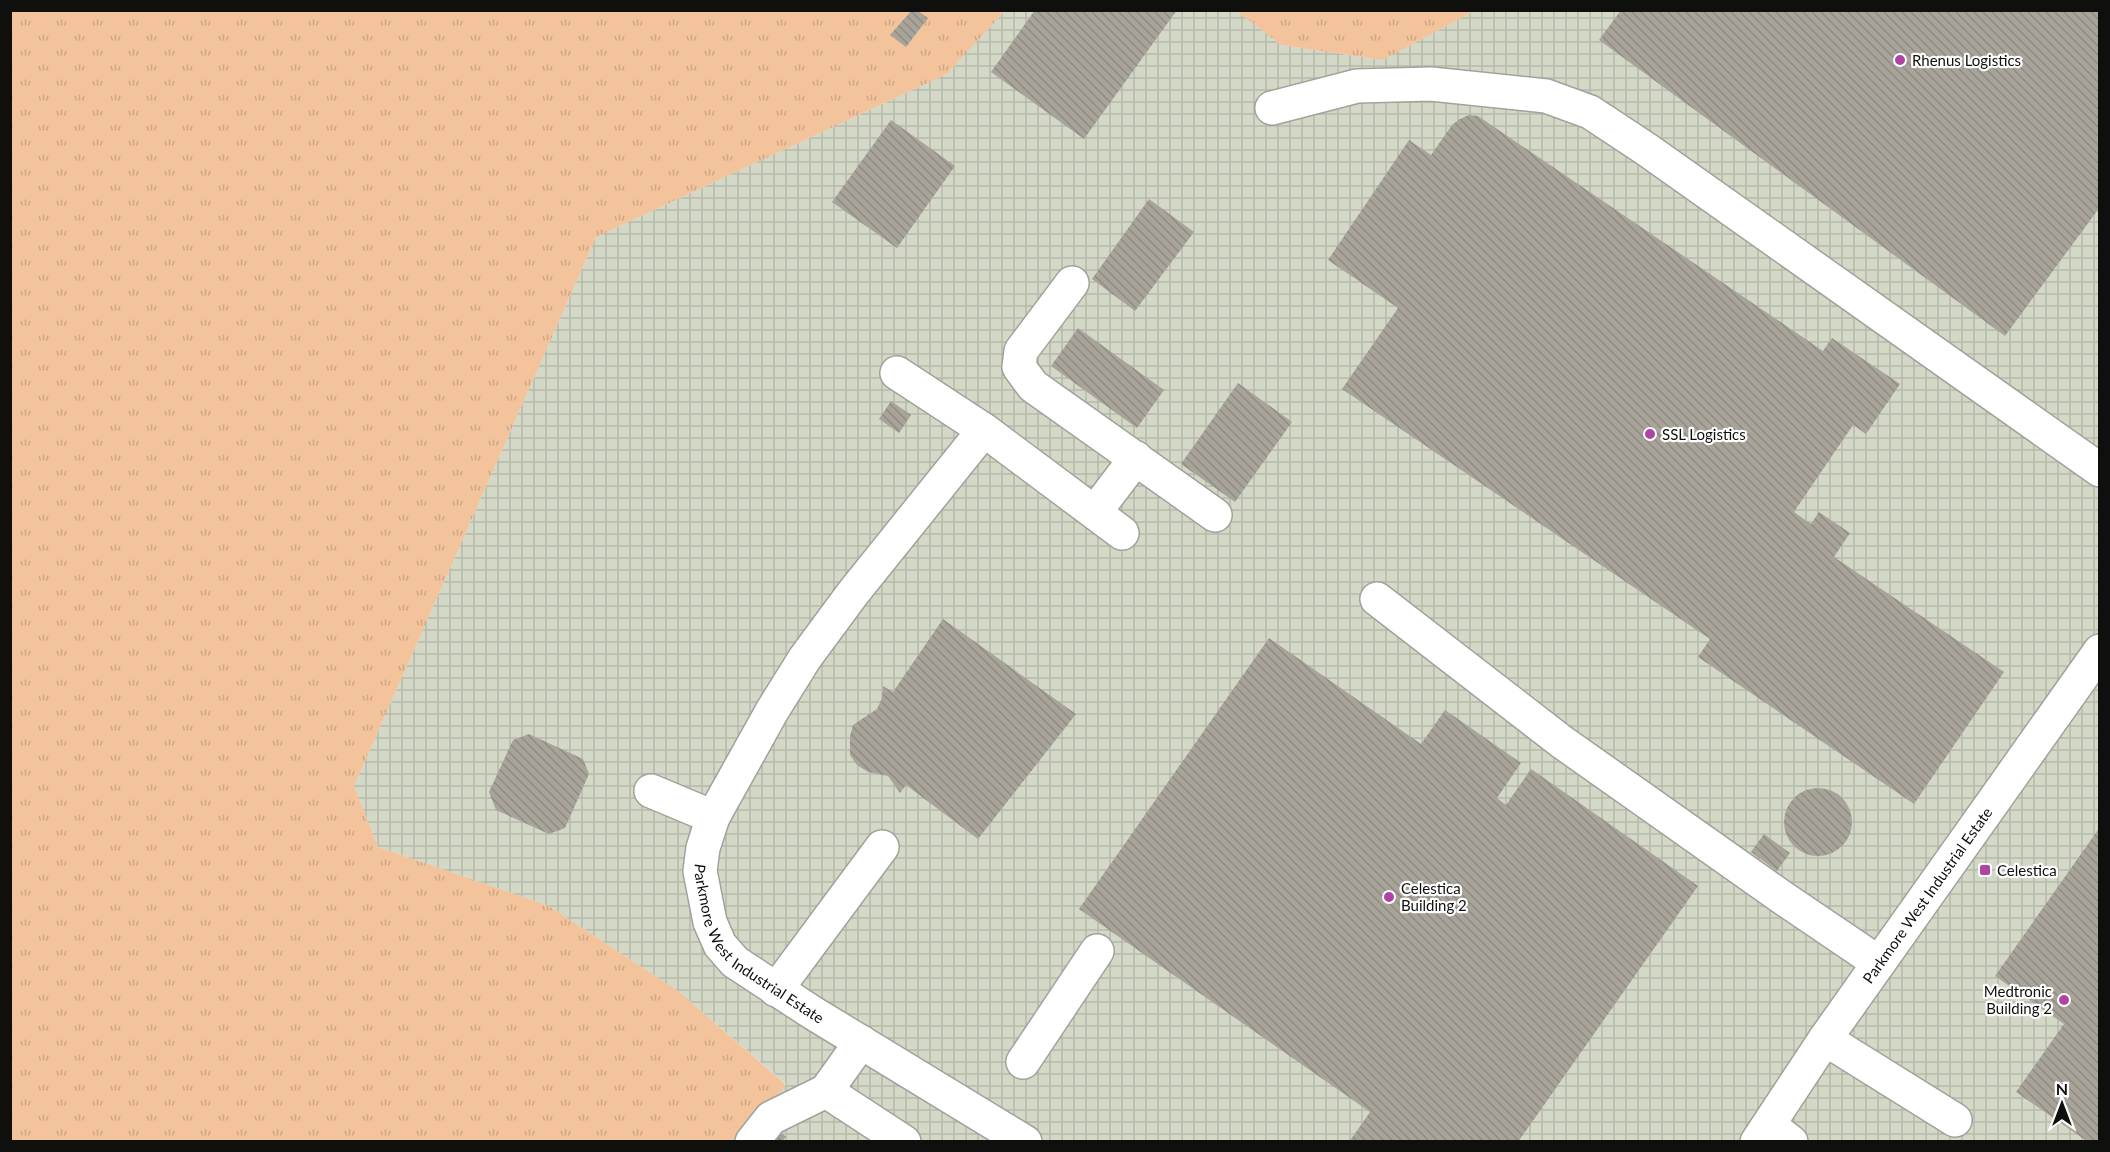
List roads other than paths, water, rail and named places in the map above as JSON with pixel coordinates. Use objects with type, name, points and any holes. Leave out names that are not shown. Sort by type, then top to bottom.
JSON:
[{"type":"street","points":[[1272,108],[1357,86],[1431,84],[1545,96],[1590,112],[1646,149],[2100,470]]},
{"type":"street","points":[[1072,283],[1021,351],[1019,366],[1033,386],[1215,515]]},
{"type":"street","points":[[897,373],[984,430],[1122,533]]},
{"type":"street","name":"Parkmore West Industrial Estate","points":[[984,430],[853,593],[805,658],[772,711],[713,817],[703,848],[700,871],[710,922],[720,945],[735,962],[776,990],[1024,1142]]},
{"type":"street","points":[[1095,512],[1136,458]]},
{"type":"street","points":[[1377,599],[1562,742],[1783,898],[1880,963]]},
{"type":"street","name":"Parkmore West Industrial Estate","points":[[1772,1136],[1826,1039],[2100,651]]},
{"type":"street","points":[[651,791],[713,817]]},
{"type":"street","points":[[776,990],[882,847]]},
{"type":"street","points":[[1023,1062],[1097,951]]},
{"type":"street","points":[[1826,1039],[1955,1120]]},
{"type":"street","points":[[752,1142],[771,1118],[826,1091],[861,1042]]},
{"type":"street","points":[[826,1091],[904,1142]]},
{"type":"place","name":"Rhenus Logistics","points":[[1900,60]]},
{"type":"place","name":"SSL Logistics","points":[[1650,434]]},
{"type":"place","name":"Celestica","points":[[1985,870]]},
{"type":"place","name":"Celestica Building 2","points":[[1389,897]]},
{"type":"place","name":"Medtronic Building 2","points":[[2064,1000]]}]
